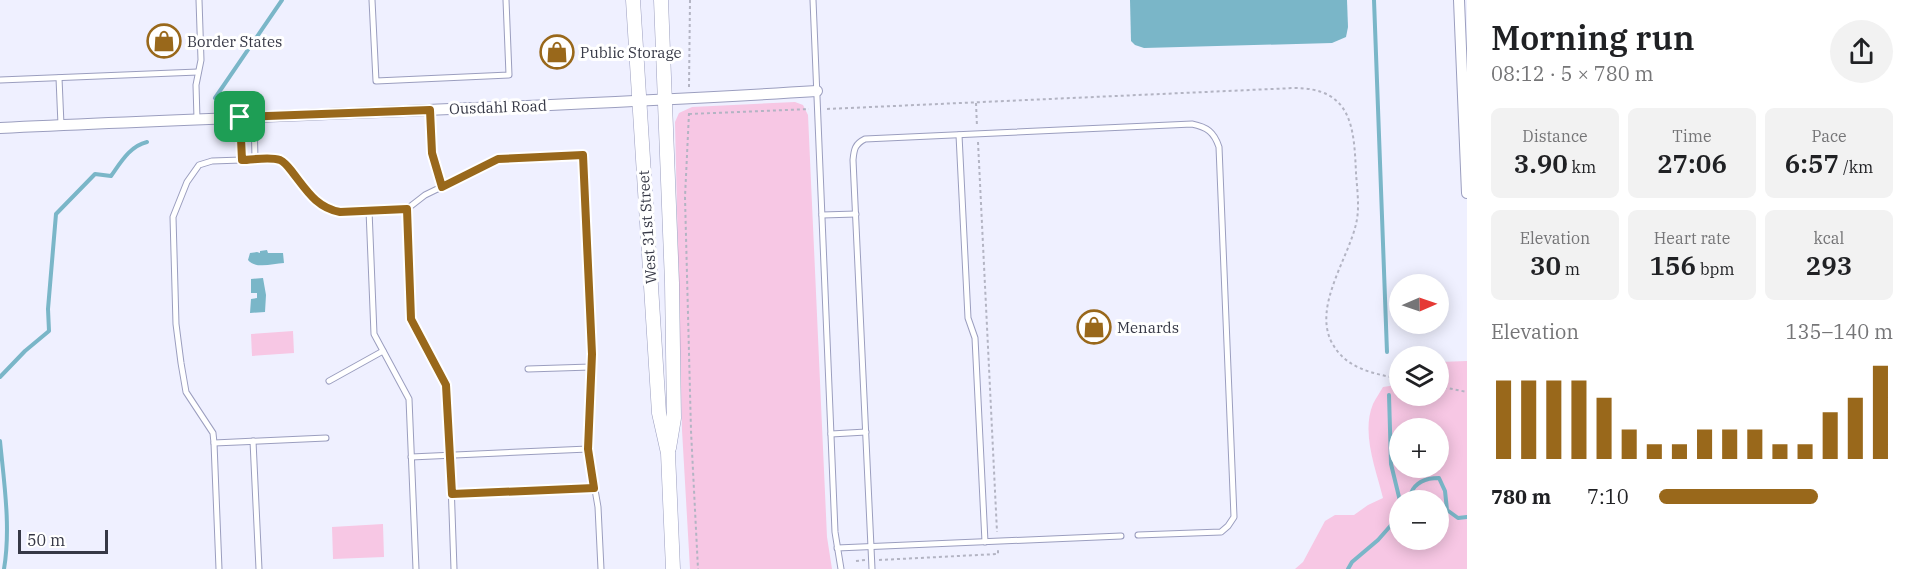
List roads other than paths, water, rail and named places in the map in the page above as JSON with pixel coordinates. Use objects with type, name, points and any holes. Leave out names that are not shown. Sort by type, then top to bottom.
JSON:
[{"type":"main road","name":"West 31st Street","points":[[633,0],[659,413],[668,453],[673,569]]},
{"type":"main road","name":"West 31st Street","points":[[661,0],[674,418],[668,453]]},
{"type":"street","points":[[1459,0],[1467,193]]},
{"type":"street","name":"Ousdahl Road","points":[[0,128],[639,101],[817,91]]},
{"type":"lane","points":[[197,119],[196,86],[201,60],[199,0]]},
{"type":"lane","points":[[372,0],[376,81],[509,75],[506,0]]},
{"type":"lane","points":[[813,0],[831,434],[837,548],[841,569]]},
{"type":"lane","points":[[0,80],[198,72]]},
{"type":"lane","points":[[59,78],[61,125]]},
{"type":"lane","points":[[430,110],[432,153],[442,187]]},
{"type":"lane","points":[[254,116],[255,159]]},
{"type":"lane","points":[[240,117],[242,160]]},
{"type":"lane","points":[[872,569],[853,160],[854,149],[858,142],[865,139],[1192,124],[1202,126],[1216,138],[1220,159],[1234,517],[1221,532],[1138,535]]},
{"type":"lane","points":[[959,135],[968,318],[975,338],[985,542]]},
{"type":"lane","points":[[219,569],[213,433],[190,400],[183,373],[176,324],[173,217],[187,182],[199,165],[212,161],[281,160],[321,206],[340,212],[407,209],[425,195],[498,159],[583,155],[591,367],[588,449],[598,507],[601,569]]},
{"type":"lane","points":[[407,209],[411,319],[446,385],[454,569]]},
{"type":"lane","points":[[369,210],[374,334],[409,399],[416,569]]},
{"type":"lane","points":[[822,215],[856,214]]},
{"type":"lane","points":[[329,381],[383,351]]},
{"type":"lane","points":[[528,369],[591,367]]},
{"type":"lane","points":[[831,434],[866,432]]},
{"type":"lane","points":[[214,443],[326,438]]},
{"type":"lane","points":[[253,441],[259,569]]},
{"type":"lane","points":[[411,457],[588,449]]},
{"type":"lane","points":[[452,494],[594,488]]},
{"type":"lane","points":[[837,548],[1120,536]]},
{"type":"water","points":[[1130,0],[1347,0],[1348,27],[1346,37],[1332,43],[1144,48],[1131,41]]},
{"type":"water","points":[[267,250],[268,253],[283,253],[284,263],[259,265],[248,260],[250,253]]},
{"type":"water","points":[[263,278],[266,295],[265,312],[250,313],[251,299],[257,298],[257,293],[251,293],[251,279]]},
{"type":"waterway","points":[[215,98],[282,0]]},
{"type":"waterway","points":[[1374,0],[1387,352]]},
{"type":"waterway","points":[[0,377],[25,351],[49,331],[48,309],[56,214],[95,174],[111,176],[131,151],[147,142]]},
{"type":"waterway","points":[[1389,406],[1391,464],[1397,490]]},
{"type":"waterway","points":[[0,441],[7,521],[4,569]]},
{"type":"waterway","points":[[1413,490],[1419,483],[1439,478],[1445,490]]},
{"type":"waterway","points":[[1449,511],[1458,518],[1467,517]]},
{"type":"waterway","points":[[1348,569],[1352,562],[1389,528]]},
{"type":"place","name":"Border States","points":[[164,41]]},
{"type":"place","name":"Public Storage","points":[[557,52]]},
{"type":"place","name":"Menards","points":[[1094,327]]}]
